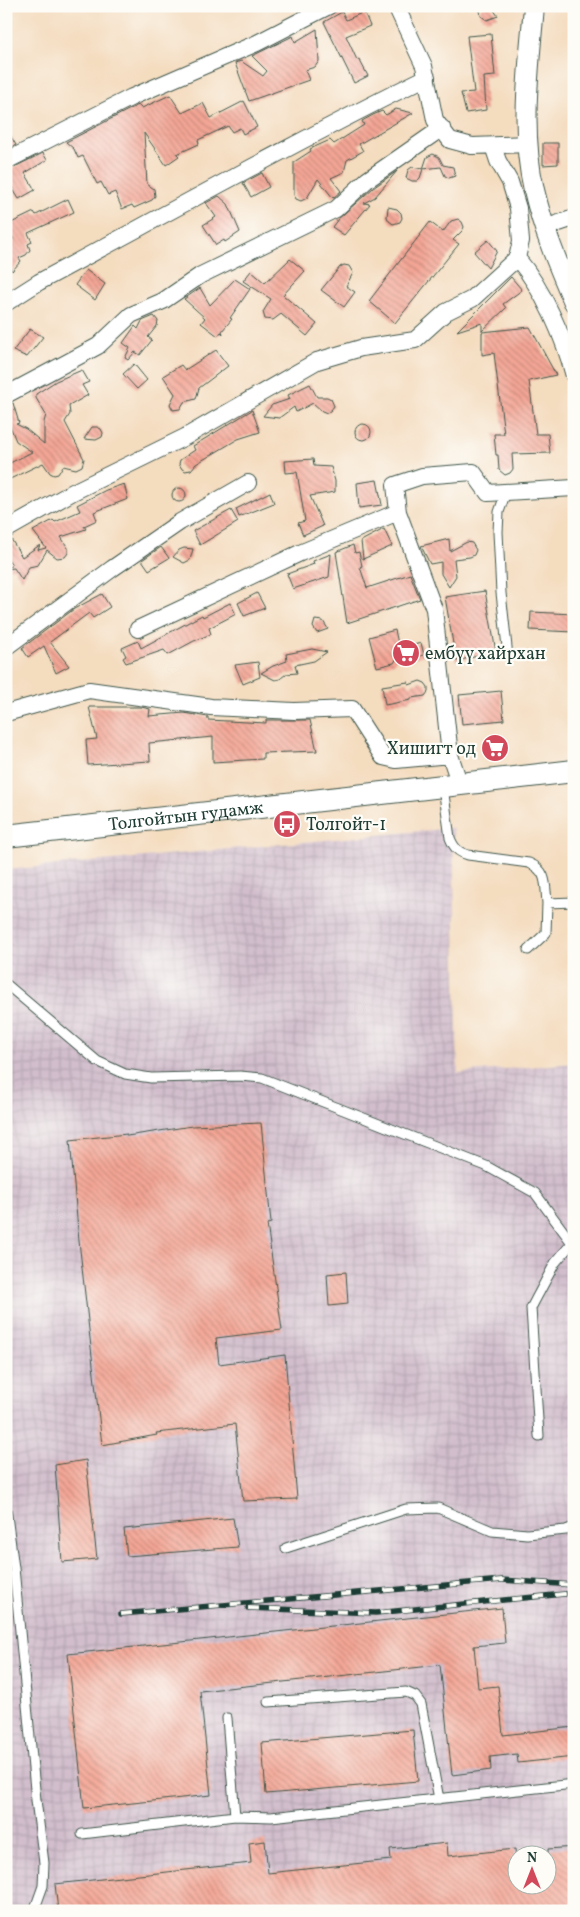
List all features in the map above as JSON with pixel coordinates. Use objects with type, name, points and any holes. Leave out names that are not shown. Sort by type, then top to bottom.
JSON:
[{"type":"main road","name":"Толгойтын гудамж","points":[[6,836],[574,771]]},
{"type":"street","points":[[6,161],[132,98],[257,43],[329,6]]},
{"type":"street","points":[[396,6],[424,66],[435,120],[450,140],[472,146],[528,144]]},
{"type":"street","points":[[534,6],[527,91],[528,144],[533,188],[544,228],[574,302]]},
{"type":"street","points":[[6,303],[39,282],[250,168],[426,77]]},
{"type":"street","points":[[6,395],[98,346],[131,316],[163,301],[201,275],[336,209],[367,180],[442,128]]},
{"type":"street","points":[[6,530],[73,492],[185,438],[317,361],[361,348],[414,340],[446,312],[472,299],[517,258],[521,241],[518,208],[510,182],[498,162],[493,146]]},
{"type":"street","points":[[544,228],[574,218]]},
{"type":"street","points":[[517,258],[528,272],[544,301],[568,356],[574,376]]},
{"type":"street","points":[[451,786],[450,755],[434,609],[398,512],[395,485],[422,476],[473,472],[488,493],[574,488]]},
{"type":"street","points":[[6,647],[113,568],[180,522],[248,483]]},
{"type":"street","points":[[138,629],[300,552],[398,512]]},
{"type":"street","points":[[6,713],[89,690],[211,706],[294,711],[352,708],[383,757],[396,760],[450,755]]},
{"type":"lane","points":[[506,492],[499,512],[498,532],[501,594],[508,656]]},
{"type":"lane","points":[[451,786],[450,838],[458,852],[529,863],[538,867],[544,874],[547,903],[546,933],[528,950]]},
{"type":"lane","points":[[547,903],[574,902]]},
{"type":"lane","points":[[6,984],[97,1061],[126,1074],[151,1078],[240,1076],[262,1078],[486,1166],[535,1193],[573,1245],[555,1263],[531,1308],[539,1436]]},
{"type":"lane","points":[[6,1508],[14,1568],[36,1800],[44,1863],[43,1886],[34,1911]]},
{"type":"lane","points":[[286,1548],[406,1510],[438,1508],[492,1531],[527,1534],[566,1530],[574,1527]]},
{"type":"lane","points":[[268,1702],[406,1692],[415,1696],[421,1704],[439,1799]]},
{"type":"lane","points":[[227,1718],[235,1816]]},
{"type":"lane","points":[[82,1834],[235,1816],[270,1817],[574,1784]]},
{"type":"shaded area","points":[[453,828],[458,1073],[574,1063],[574,1911],[6,1911],[6,870]]},
{"type":"building","points":[[482,6],[491,6],[498,16],[487,20],[481,16]]},
{"type":"building","points":[[342,12],[346,20],[364,12],[370,26],[346,36],[357,60],[359,59],[368,76],[354,83],[324,22]]},
{"type":"building","points":[[317,29],[319,61],[315,67],[305,70],[309,80],[249,101],[235,63],[241,61],[263,76],[267,71],[252,56],[293,36],[295,42]]},
{"type":"building","points":[[491,34],[495,76],[484,77],[486,110],[466,113],[461,93],[474,92],[467,36]]},
{"type":"building","points":[[170,95],[182,113],[203,103],[211,118],[244,101],[257,127],[243,134],[240,128],[232,132],[228,126],[198,140],[199,144],[177,154],[179,156],[166,165],[144,133],[147,184],[154,189],[155,196],[152,200],[134,208],[132,205],[122,209],[115,192],[108,195],[101,182],[97,184],[83,156],[78,158],[74,149],[66,142],[136,106],[139,105],[142,108]]},
{"type":"building","points":[[396,109],[413,113],[359,144],[363,151],[347,160],[344,172],[331,178],[341,191],[333,198],[318,179],[307,198],[301,201],[296,199],[294,195],[294,162],[311,151],[310,149],[330,140],[334,144],[364,125],[362,121],[373,115],[382,111],[386,115]]},
{"type":"building","points":[[6,129],[16,145],[6,150]]},
{"type":"building","points":[[543,143],[558,143],[558,164],[543,165]]},
{"type":"building","points":[[43,153],[47,160],[25,173],[35,190],[19,199],[6,178],[6,171]]},
{"type":"building","points":[[433,154],[439,157],[443,165],[453,167],[455,176],[449,178],[445,176],[441,167],[423,169],[427,157]]},
{"type":"building","points":[[412,167],[423,169],[417,181],[406,178],[408,170]]},
{"type":"building","points":[[397,171],[375,197],[364,203],[370,204],[344,235],[332,227],[338,219],[373,188]]},
{"type":"building","points":[[262,173],[269,187],[251,197],[243,183]]},
{"type":"building","points":[[219,196],[228,204],[240,232],[225,242],[224,240],[216,245],[203,225],[216,217],[206,203]]},
{"type":"building","points":[[68,199],[74,212],[28,233],[32,242],[28,244],[30,250],[26,255],[19,258],[21,261],[12,271],[8,264],[6,265],[6,234],[10,241],[13,239],[7,225],[34,212],[36,215]]},
{"type":"building","points":[[388,207],[397,209],[401,213],[402,218],[400,222],[393,224],[389,221],[387,217]]},
{"type":"building","points":[[458,219],[464,227],[453,240],[459,244],[395,323],[369,301],[430,222],[443,232],[451,221]]},
{"type":"building","points":[[488,240],[497,251],[488,268],[474,252]]},
{"type":"building","points":[[290,259],[305,271],[283,295],[317,324],[307,336],[281,314],[273,320],[265,319],[263,312],[271,299],[243,281],[251,271],[265,283]]},
{"type":"building","points":[[344,265],[349,266],[353,273],[346,286],[355,292],[344,307],[321,290],[340,267]]},
{"type":"building","points":[[86,270],[105,284],[95,300],[75,285]]},
{"type":"building","points":[[511,277],[522,290],[503,304],[506,308],[482,331],[482,323],[457,331]]},
{"type":"building","points":[[235,279],[250,289],[230,318],[232,319],[222,331],[223,334],[221,332],[218,336],[201,323],[205,318],[184,299],[200,288],[210,305]]},
{"type":"building","points":[[154,316],[158,321],[157,326],[148,337],[152,340],[140,355],[135,352],[128,360],[125,358],[130,348],[123,343],[135,326],[138,329],[142,321]]},
{"type":"building","points":[[530,327],[556,375],[529,381],[536,434],[548,434],[550,453],[512,454],[513,469],[505,475],[499,470],[494,434],[504,434],[494,353],[482,355],[482,332]]},
{"type":"building","points":[[30,329],[43,337],[27,357],[13,351]]},
{"type":"building","points":[[216,350],[228,366],[199,388],[196,399],[184,402],[180,409],[173,410],[170,404],[175,394],[163,376],[181,365],[185,370]]},
{"type":"building","points":[[134,364],[147,380],[137,389],[123,374]]},
{"type":"building","points":[[82,370],[89,382],[82,385],[88,395],[69,406],[70,414],[65,422],[84,459],[82,466],[76,469],[63,466],[58,474],[54,475],[50,473],[43,463],[6,481],[6,465],[32,452],[16,441],[10,426],[6,427],[6,405],[13,403],[19,423],[16,424],[26,429],[44,444],[44,422],[46,415],[36,398],[36,394],[56,381]]},
{"type":"building","points":[[310,384],[317,397],[331,399],[334,406],[327,413],[313,403],[296,412],[294,407],[279,418],[263,416],[272,405],[290,399],[288,395]]},
{"type":"building","points":[[252,410],[260,432],[238,439],[196,464],[191,470],[185,471],[182,469],[179,464],[180,460],[195,450],[193,446]]},
{"type":"building","points":[[363,424],[371,432],[363,440],[355,432]]},
{"type":"building","points":[[92,427],[101,429],[102,437],[96,440],[84,439]]},
{"type":"building","points":[[313,459],[314,466],[331,467],[335,481],[335,492],[310,496],[323,526],[303,535],[298,523],[305,521],[297,472],[286,473],[285,461]]},
{"type":"building","points":[[377,480],[382,505],[359,508],[357,483]]},
{"type":"building","points":[[124,484],[128,499],[94,512],[97,520],[84,526],[86,529],[61,537],[68,548],[68,553],[65,557],[57,558],[47,550],[38,565],[29,567],[22,580],[14,568],[6,569],[12,565],[6,556],[6,540],[11,539],[22,557],[40,545],[38,550],[46,548],[33,531],[53,520],[55,522],[80,511],[77,505],[106,490]]},
{"type":"building","points":[[179,488],[184,490],[186,495],[184,500],[179,502],[174,500],[172,495],[174,490]]},
{"type":"building","points":[[270,492],[274,503],[239,517],[236,509]]},
{"type":"building","points":[[231,510],[238,522],[200,545],[193,531]]},
{"type":"building","points":[[384,529],[392,546],[363,559],[361,541]]},
{"type":"building","points":[[449,539],[450,551],[467,542],[472,543],[476,550],[474,555],[470,557],[454,559],[456,576],[449,587],[441,574],[441,562],[430,564],[421,546]]},
{"type":"building","points":[[353,545],[355,553],[359,552],[362,566],[360,567],[367,588],[410,574],[420,599],[347,623],[336,552]]},
{"type":"building","points":[[161,547],[169,558],[149,570],[142,560]]},
{"type":"building","points":[[184,548],[193,549],[190,560],[184,563],[173,557],[179,550]]},
{"type":"building","points":[[331,554],[329,577],[293,589],[287,574],[314,564],[313,561]]},
{"type":"building","points":[[485,591],[496,652],[456,661],[445,597]]},
{"type":"building","points":[[257,593],[265,608],[244,616],[238,603]]},
{"type":"building","points":[[102,594],[110,607],[93,618],[89,613],[50,642],[69,666],[56,673],[44,646],[28,657],[22,648],[74,609]]},
{"type":"building","points":[[230,603],[236,614],[209,628],[211,634],[168,655],[164,650],[126,663],[123,658],[126,656],[122,648],[138,641],[141,648],[202,615],[203,617]]},
{"type":"building","points":[[531,612],[574,614],[574,632],[530,630]]},
{"type":"building","points":[[315,620],[323,621],[328,629],[317,633],[313,627]]},
{"type":"building","points":[[395,630],[400,653],[394,663],[377,667],[369,637]]},
{"type":"building","points":[[421,643],[424,655],[413,658],[410,646]]},
{"type":"building","points":[[312,649],[327,652],[314,661],[295,665],[297,673],[286,674],[280,679],[275,680],[261,673],[287,661],[286,654]]},
{"type":"building","points":[[258,662],[260,677],[243,684],[235,665]]},
{"type":"building","points":[[420,681],[428,687],[428,692],[425,696],[385,705],[382,686],[408,682],[409,685]]},
{"type":"building","points":[[501,691],[504,720],[462,724],[459,695]]},
{"type":"building","points":[[89,707],[141,707],[150,709],[149,716],[184,713],[208,717],[208,720],[266,723],[266,720],[310,720],[317,751],[263,753],[263,759],[213,762],[213,737],[149,743],[150,761],[88,765],[86,740],[97,739]]},
{"type":"building","points":[[261,1123],[271,1223],[267,1224],[282,1330],[216,1338],[219,1364],[285,1355],[297,1499],[243,1501],[235,1424],[156,1433],[157,1435],[102,1445],[79,1241],[70,1140],[127,1134],[127,1136],[192,1126]]},
{"type":"building","points":[[346,1272],[348,1304],[329,1306],[327,1274]]},
{"type":"building","points":[[86,1460],[97,1559],[62,1562],[55,1465]]},
{"type":"building","points":[[233,1518],[238,1547],[127,1556],[124,1529]]},
{"type":"building","points":[[502,1608],[505,1643],[474,1646],[478,1688],[498,1686],[503,1735],[574,1727],[574,1757],[518,1763],[517,1754],[490,1757],[491,1770],[452,1775],[440,1665],[200,1691],[211,1795],[84,1808],[68,1654]]},
{"type":"building","points":[[413,1730],[418,1781],[266,1794],[262,1743]]},
{"type":"building","points":[[265,1841],[268,1873],[391,1860],[390,1849],[447,1843],[448,1856],[508,1850],[508,1894],[558,1894],[558,1848],[574,1847],[574,1911],[58,1911],[55,1884],[251,1863],[249,1843]]},
{"type":"railway","points":[[121,1614],[502,1580],[574,1585]]},
{"type":"railway","points":[[248,1608],[376,1613],[574,1593]]},
{"type":"place","name":"ембүү хайрхан","points":[[406,653]]},
{"type":"place","name":"Хишигт од","points":[[495,748]]},
{"type":"place","name":"Толгойт-1","points":[[287,824]]}]
